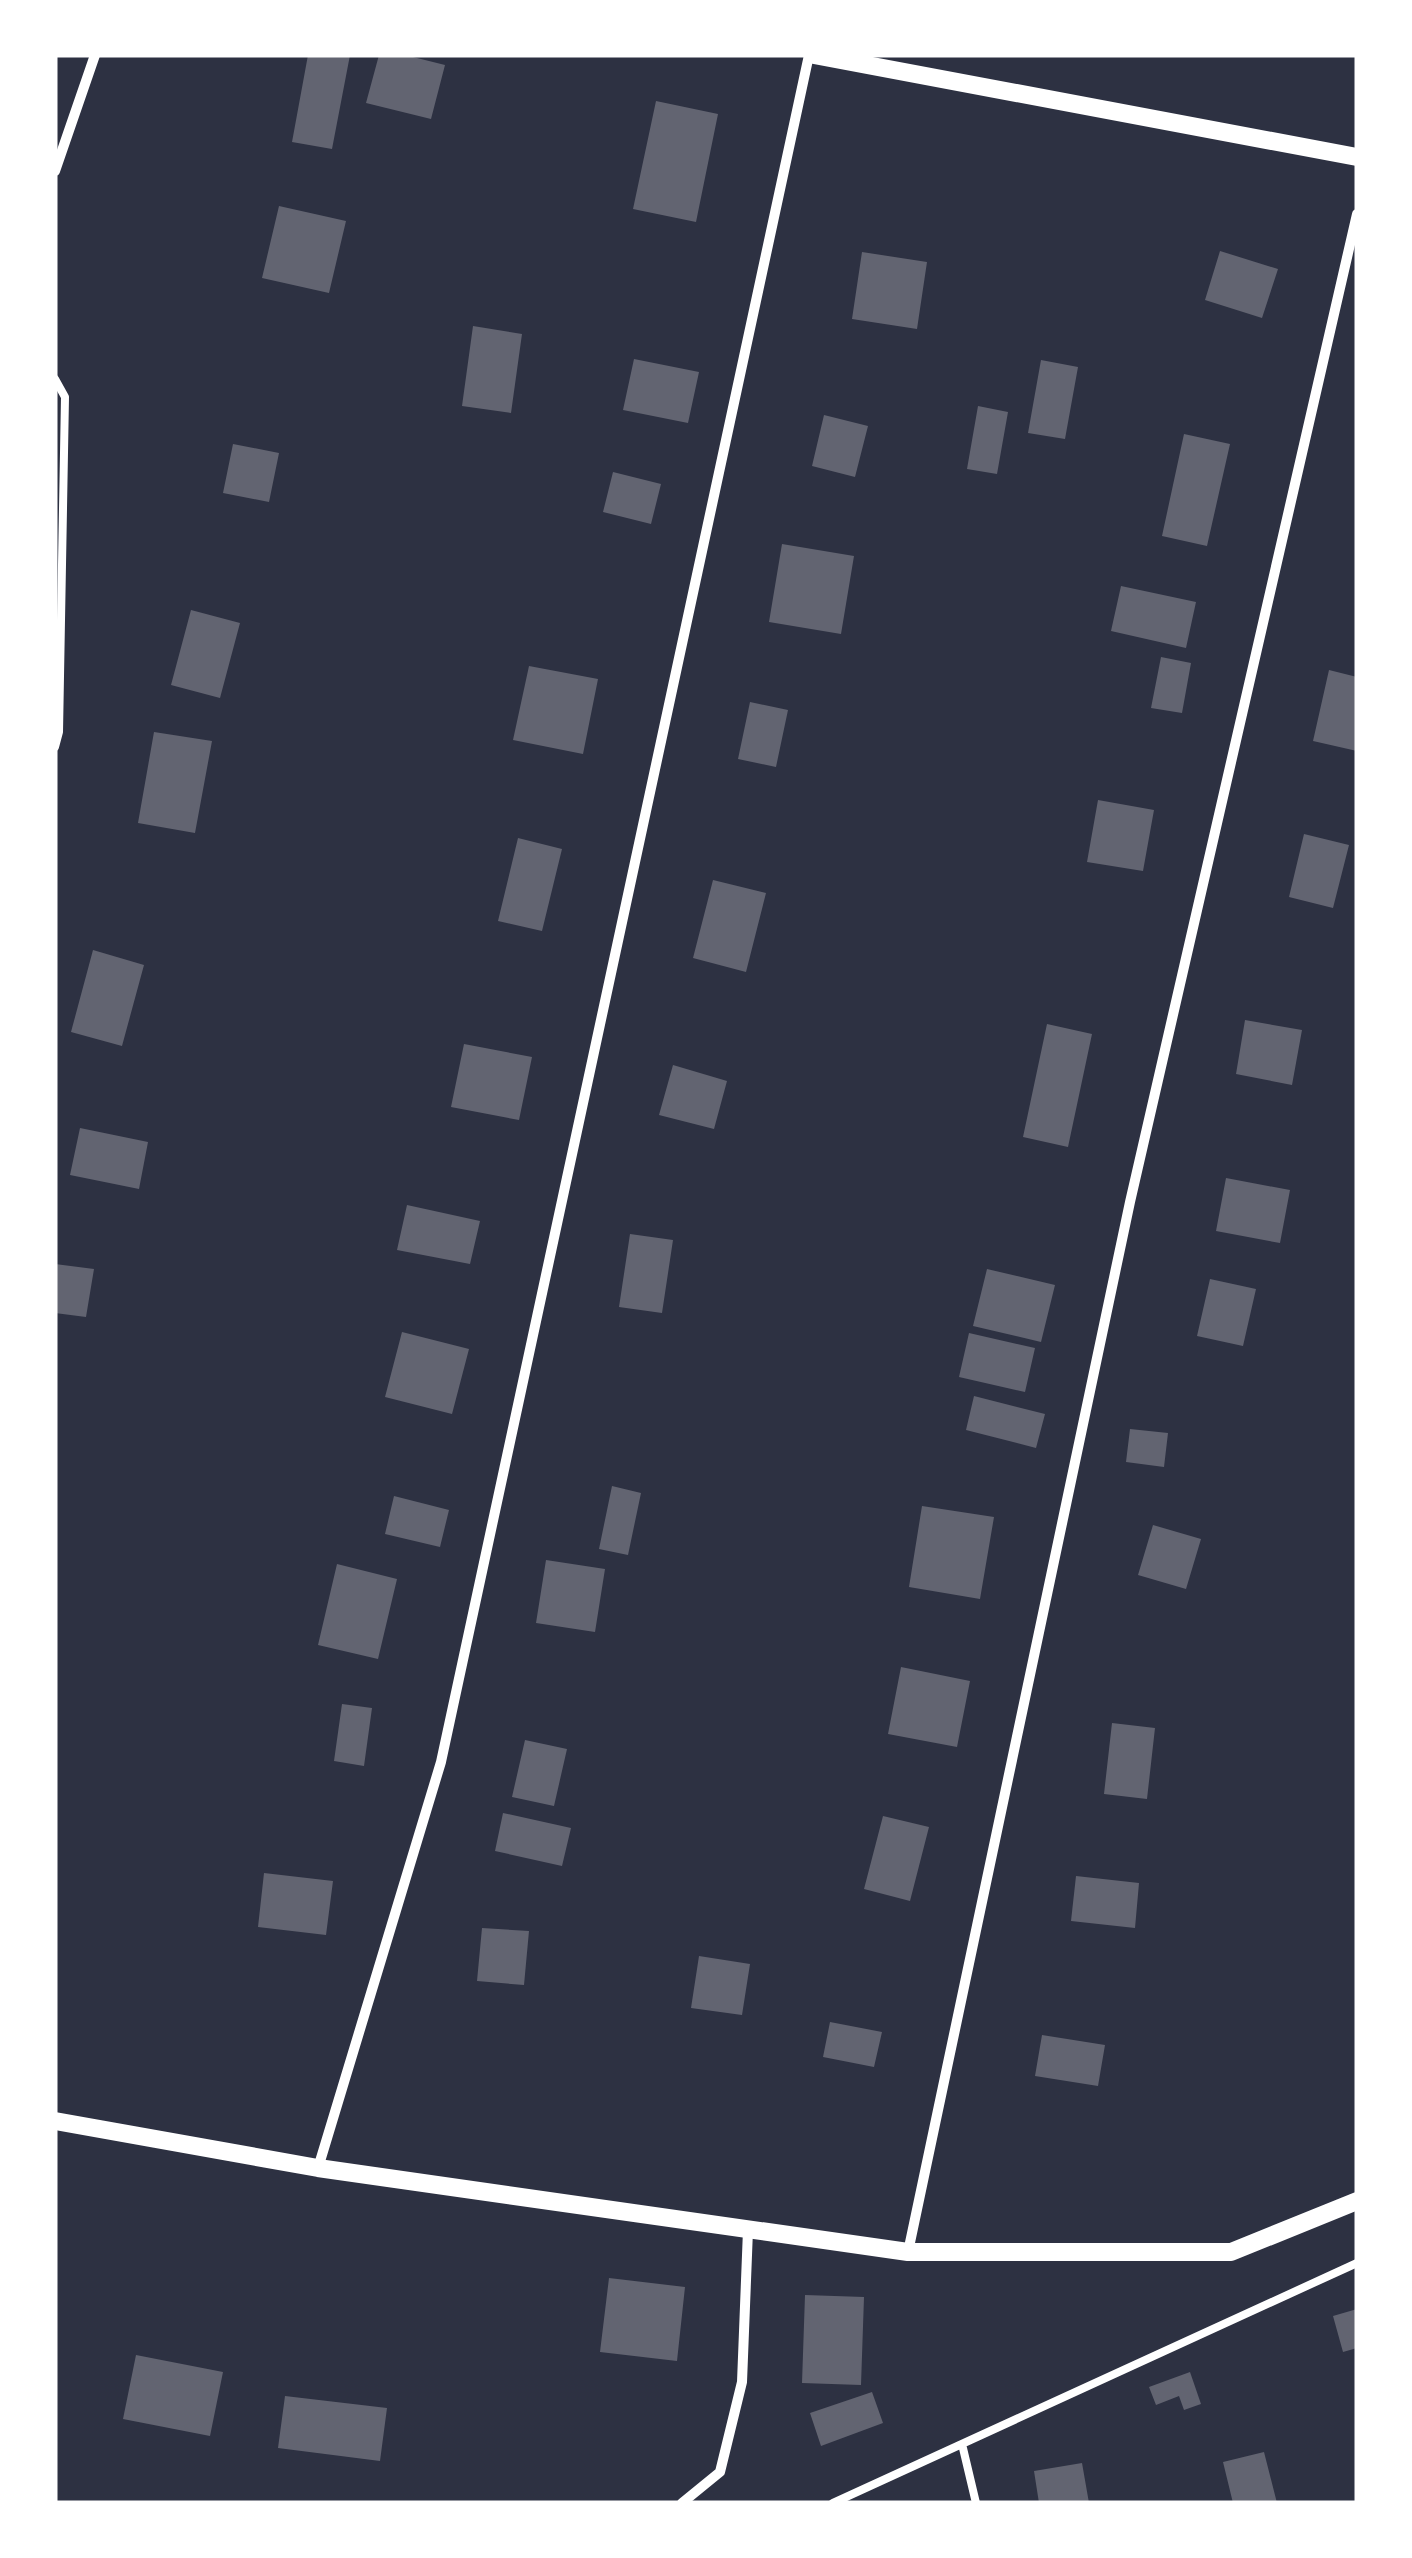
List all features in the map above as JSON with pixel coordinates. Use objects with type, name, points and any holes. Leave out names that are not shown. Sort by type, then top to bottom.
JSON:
[{"type":"street","points":[[55,172],[95,55]]},
{"type":"street","points":[[318,2168],[441,1762],[812,55],[1357,157]]},
{"type":"street","points":[[908,2252],[1135,1182],[1357,214]]},
{"type":"street","points":[[55,2121],[318,2168],[908,2252],[1231,2252],[1357,2201]]},
{"type":"street","points":[[682,2503],[720,2472],[738,2400],[748,2230]]},
{"type":"lane","points":[[55,380],[66,397],[55,747]]},
{"type":"lane","points":[[834,2503],[1357,2262]]},
{"type":"lane","points":[[962,2444],[976,2503]]},
{"type":"building","points":[[308,55],[350,55],[332,149],[292,142]]},
{"type":"building","points":[[379,55],[405,55],[445,65],[431,119],[366,103]]},
{"type":"building","points":[[656,101],[718,114],[696,222],[633,209]]},
{"type":"building","points":[[279,206],[346,221],[329,293],[262,278]]},
{"type":"building","points":[[1220,251],[1278,269],[1262,318],[1205,300]]},
{"type":"building","points":[[862,252],[927,262],[917,329],[852,319]]},
{"type":"building","points":[[473,326],[522,334],[511,413],[462,406]]},
{"type":"building","points":[[634,359],[699,372],[688,423],[623,410]]},
{"type":"building","points":[[1041,360],[1078,367],[1065,439],[1028,433]]},
{"type":"building","points":[[978,406],[1008,412],[997,474],[967,469]]},
{"type":"building","points":[[824,415],[868,426],[855,477],[812,466]]},
{"type":"building","points":[[1184,434],[1230,444],[1207,546],[1162,536]]},
{"type":"building","points":[[233,444],[279,453],[269,502],[223,493]]},
{"type":"building","points":[[613,472],[661,484],[651,524],[603,512]]},
{"type":"building","points":[[782,544],[854,556],[841,634],[769,622]]},
{"type":"building","points":[[1121,586],[1196,602],[1186,648],[1111,631]]},
{"type":"building","points":[[191,610],[240,623],[220,698],[171,685]]},
{"type":"building","points":[[1161,657],[1191,663],[1182,713],[1151,708]]},
{"type":"building","points":[[529,666],[598,679],[583,754],[513,740]]},
{"type":"building","points":[[1329,670],[1357,677],[1357,751],[1313,741]]},
{"type":"building","points":[[750,702],[788,710],[776,767],[738,759]]},
{"type":"building","points":[[154,732],[212,741],[195,833],[138,823]]},
{"type":"building","points":[[1098,800],[1154,810],[1143,871],[1087,862]]},
{"type":"building","points":[[1304,834],[1349,845],[1333,908],[1289,897]]},
{"type":"building","points":[[518,838],[562,849],[542,931],[498,921]]},
{"type":"building","points":[[713,880],[766,893],[746,972],[693,958]]},
{"type":"building","points":[[93,950],[144,965],[122,1046],[71,1032]]},
{"type":"building","points":[[1245,1020],[1302,1030],[1292,1085],[1236,1074]]},
{"type":"building","points":[[1047,1024],[1092,1034],[1068,1147],[1023,1137]]},
{"type":"building","points":[[464,1044],[532,1057],[519,1120],[451,1107]]},
{"type":"building","points":[[673,1065],[727,1081],[714,1129],[659,1115]]},
{"type":"building","points":[[80,1128],[148,1142],[139,1189],[70,1175]]},
{"type":"building","points":[[1226,1178],[1290,1190],[1280,1243],[1216,1231]]},
{"type":"building","points":[[407,1205],[480,1221],[470,1264],[397,1250]]},
{"type":"building","points":[[630,1234],[673,1240],[662,1313],[619,1307]]},
{"type":"building","points":[[55,1264],[94,1269],[86,1317],[55,1313]]},
{"type":"building","points":[[987,1269],[1055,1285],[1041,1342],[973,1326]]},
{"type":"building","points":[[1210,1279],[1256,1289],[1243,1346],[1197,1336]]},
{"type":"building","points":[[402,1332],[469,1349],[452,1414],[385,1397]]},
{"type":"building","points":[[969,1333],[1035,1348],[1025,1392],[959,1377]]},
{"type":"building","points":[[974,1396],[1045,1414],[1036,1448],[966,1430]]},
{"type":"building","points":[[1130,1429],[1168,1433],[1164,1467],[1126,1462]]},
{"type":"building","points":[[612,1486],[641,1493],[628,1555],[599,1549]]},
{"type":"building","points":[[394,1496],[449,1510],[440,1547],[385,1534]]},
{"type":"building","points":[[922,1506],[994,1517],[980,1599],[909,1587]]},
{"type":"building","points":[[1153,1525],[1201,1539],[1186,1589],[1138,1575]]},
{"type":"building","points":[[546,1560],[605,1569],[595,1632],[536,1623]]},
{"type":"building","points":[[337,1564],[397,1579],[378,1659],[318,1645]]},
{"type":"building","points":[[901,1667],[970,1681],[957,1747],[888,1734]]},
{"type":"building","points":[[342,1704],[372,1708],[364,1766],[334,1761]]},
{"type":"building","points":[[1112,1723],[1155,1728],[1147,1799],[1104,1794]]},
{"type":"building","points":[[525,1740],[567,1749],[554,1806],[512,1797]]},
{"type":"building","points":[[503,1813],[571,1828],[562,1866],[495,1851]]},
{"type":"building","points":[[883,1816],[929,1827],[910,1901],[864,1889]]},
{"type":"building","points":[[264,1873],[333,1881],[326,1935],[258,1927]]},
{"type":"building","points":[[1076,1876],[1139,1883],[1135,1928],[1071,1921]]},
{"type":"building","points":[[482,1928],[529,1931],[524,1985],[477,1981]]},
{"type":"building","points":[[699,1956],[750,1964],[742,2015],[691,2008]]},
{"type":"building","points":[[830,2022],[882,2032],[874,2067],[823,2057]]},
{"type":"building","points":[[1042,2035],[1105,2045],[1098,2086],[1035,2076]]},
{"type":"building","points":[[609,2278],[685,2287],[677,2361],[600,2352]]},
{"type":"building","points":[[805,2295],[864,2297],[861,2385],[802,2383]]},
{"type":"building","points":[[1357,2309],[1357,2348],[1343,2352],[1333,2316]]},
{"type":"building","points":[[136,2355],[223,2372],[210,2436],[123,2419]]},
{"type":"building","points":[[1190,2372],[1201,2404],[1184,2410],[1179,2396],[1156,2405],[1149,2387]]},
{"type":"building","points":[[872,2392],[883,2423],[821,2446],[810,2413]]},
{"type":"building","points":[[285,2396],[387,2408],[380,2461],[278,2448]]},
{"type":"building","points":[[1264,2452],[1277,2503],[1233,2503],[1223,2462]]},
{"type":"building","points":[[1082,2463],[1089,2503],[1039,2503],[1034,2471]]}]
